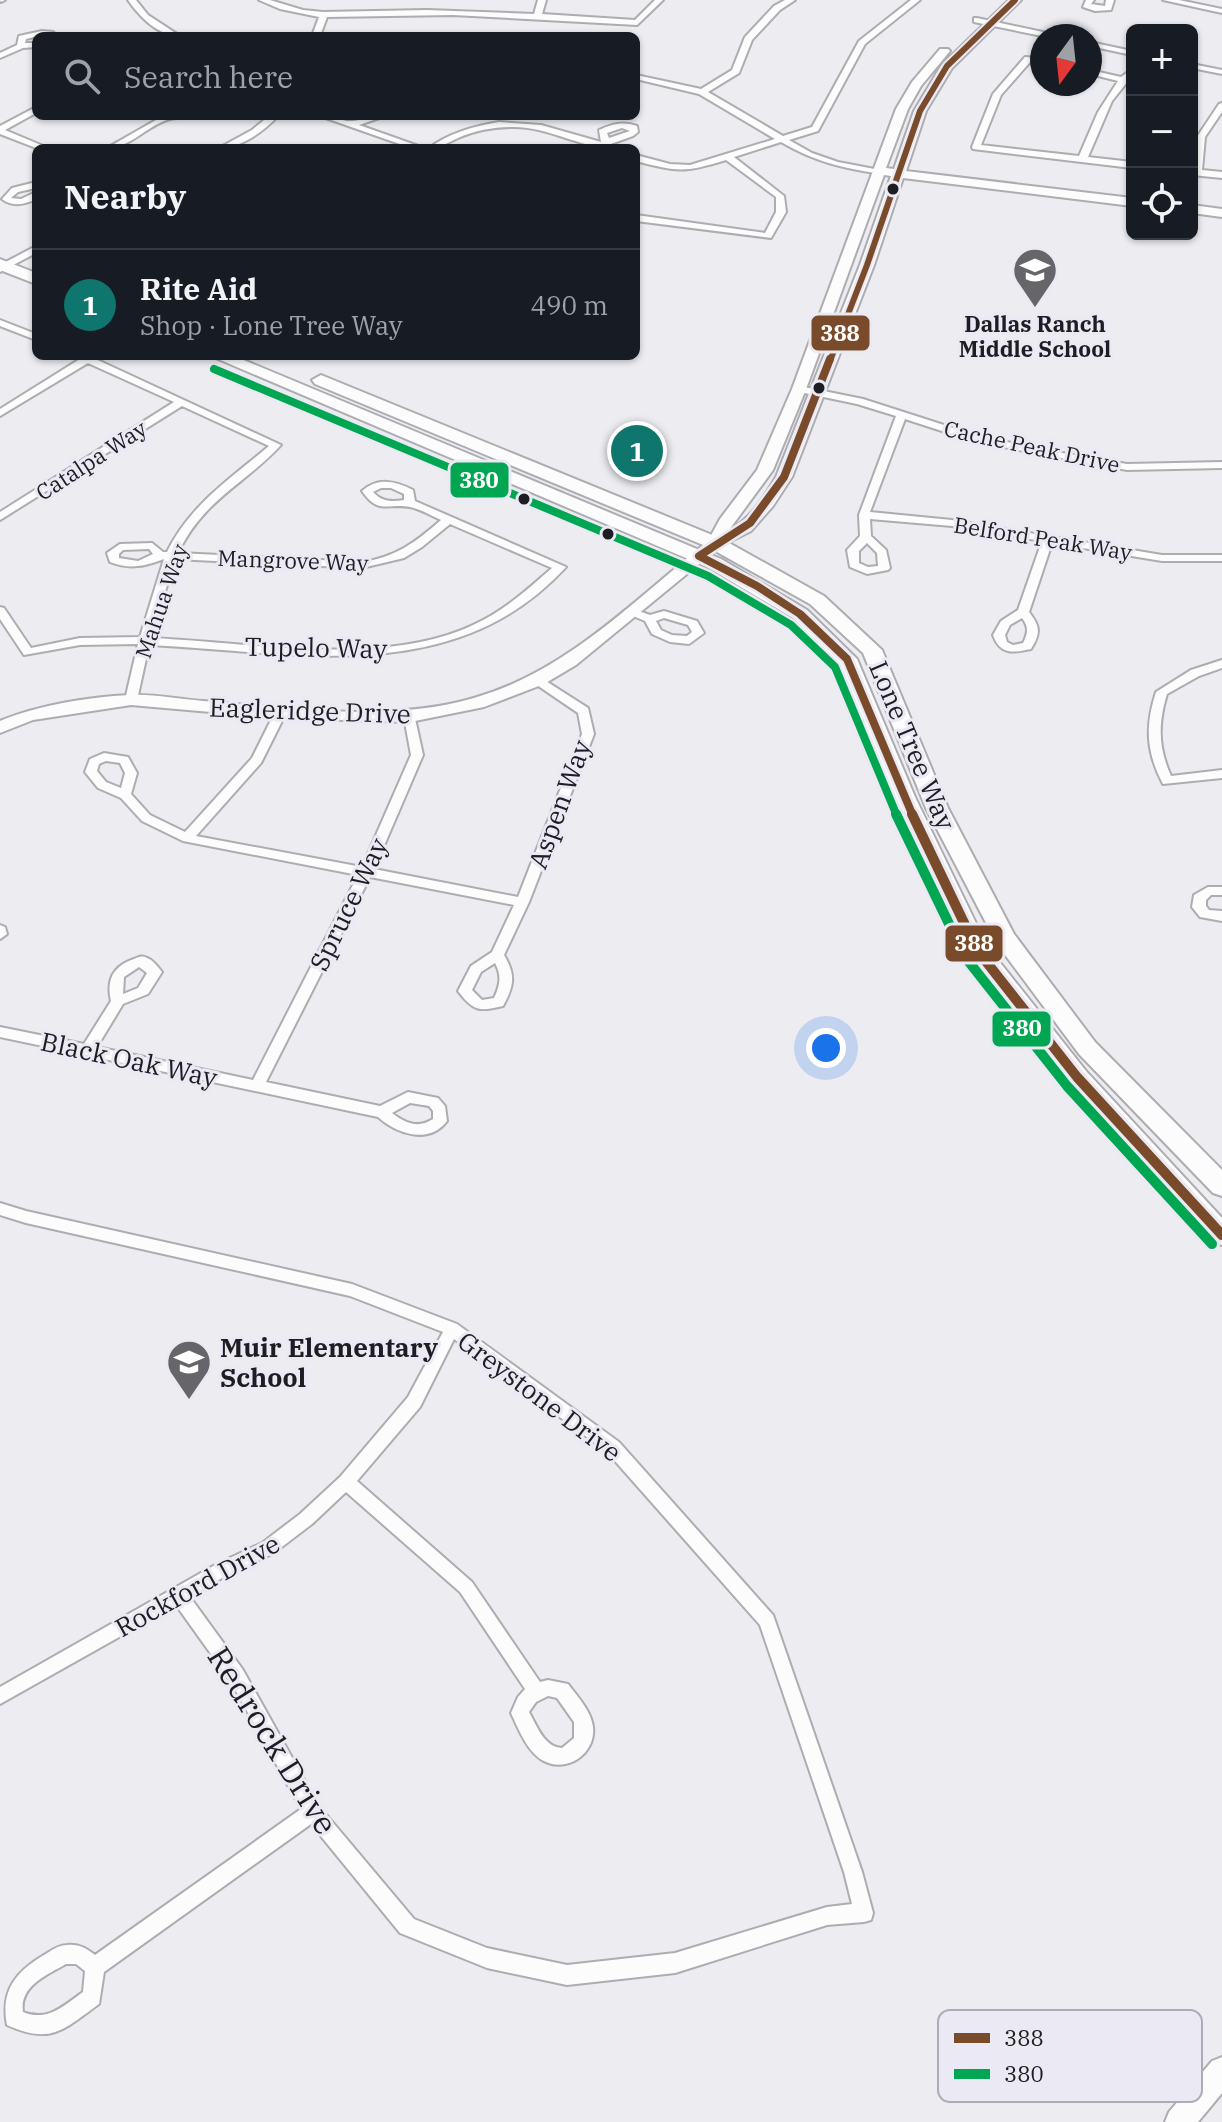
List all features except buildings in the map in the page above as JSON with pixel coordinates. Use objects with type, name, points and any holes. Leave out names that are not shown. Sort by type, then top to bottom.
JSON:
[{"type":"main road","points":[[0,248],[31,256]]},
{"type":"main road","points":[[1,266],[32,278]]},
{"type":"main road","name":"Lone Tree Way","points":[[229,360],[368,418],[707,550],[770,571],[817,600],[872,650],[937,808],[1005,938],[1087,1048],[1222,1186]]},
{"type":"main road","name":"Lone Tree Way","points":[[272,360],[467,441],[707,550],[800,614],[847,659],[904,797],[977,950],[1077,1077],[1222,1235]]},
{"type":"main road","points":[[368,418],[385,420],[442,443],[467,441]]},
{"type":"street","points":[[132,0],[145,17],[169,32]]},
{"type":"street","points":[[263,0],[276,6],[323,16],[428,12],[637,23],[659,0]]},
{"type":"street","points":[[537,18],[542,0]]},
{"type":"street","points":[[702,92],[736,71],[748,39],[777,8],[791,0]]},
{"type":"street","points":[[640,159],[670,167],[691,168],[815,129],[862,43],[916,0]]},
{"type":"street","points":[[707,550],[725,522],[761,478],[799,389],[902,109],[916,85],[944,51],[998,0]]},
{"type":"street","points":[[707,550],[745,528],[768,503],[784,477],[867,265],[920,111],[947,66],[1015,0]]},
{"type":"street","points":[[1090,0],[1086,5],[1095,9],[1108,8],[1110,0]]},
{"type":"street","points":[[1167,0],[1222,11]]},
{"type":"street","points":[[317,32],[323,16]]},
{"type":"street","points":[[977,20],[1030,31]]},
{"type":"street","points":[[21,46],[22,38],[32,35]]},
{"type":"street","points":[[0,56],[21,46],[32,45]]},
{"type":"street","points":[[1102,47],[1126,52]]},
{"type":"street","points":[[1030,59],[997,94],[976,147],[1126,164]]},
{"type":"street","points":[[1198,67],[1222,72]]},
{"type":"street","points":[[1102,75],[1122,80]]},
{"type":"street","points":[[1082,160],[1102,112],[1126,76]]},
{"type":"street","points":[[640,78],[702,92],[809,155],[837,164],[1126,201]]},
{"type":"street","points":[[1195,168],[1201,137],[1222,106]]},
{"type":"street","points":[[0,130],[32,112]]},
{"type":"street","points":[[118,144],[162,120]]},
{"type":"street","points":[[231,144],[255,132],[269,120]]},
{"type":"street","points":[[358,120],[411,144]]},
{"type":"street","points":[[1210,123],[1222,126]]},
{"type":"street","points":[[440,144],[481,125],[534,125],[602,144]]},
{"type":"street","points":[[0,130],[34,144]]},
{"type":"street","points":[[640,219],[768,236],[781,212],[780,196],[729,158]]},
{"type":"street","points":[[1198,172],[1222,175]]},
{"type":"street","points":[[32,186],[19,188],[8,194],[6,199],[13,203],[27,202],[32,198]]},
{"type":"street","points":[[1198,210],[1222,213]]},
{"type":"street","points":[[862,217],[868,231],[858,258],[867,265]]},
{"type":"street","points":[[1,266],[31,256]]},
{"type":"street","points":[[1,322],[32,335]]},
{"type":"street","points":[[0,413],[80,360]]},
{"type":"street","points":[[90,360],[181,402]]},
{"type":"street","name":"Cache Peak Drive","points":[[799,389],[902,414],[976,439],[1127,467],[1222,465]]},
{"type":"street","name":"Mahua Way","points":[[131,700],[166,555],[193,518],[276,445],[181,402]]},
{"type":"street","name":"Catalpa Way","points":[[0,517],[181,402]]},
{"type":"street","points":[[866,537],[864,515],[902,414]]},
{"type":"street","points":[[410,503],[448,520]]},
{"type":"street","name":"Belford Peak Way","points":[[864,515],[952,523],[1162,558],[1222,558]]},
{"type":"street","name":"Mangrove Way","points":[[166,555],[362,565],[392,562],[413,550],[448,520]]},
{"type":"street","name":"Tupelo Way","points":[[0,610],[28,652],[86,641],[145,641],[358,653],[419,647],[468,632],[519,601],[560,567],[448,520]]},
{"type":"street","points":[[1023,612],[1048,540]]},
{"type":"street","name":"Eagleridge Drive","points":[[0,727],[30,715],[131,700],[280,713],[410,717],[478,703],[538,680],[570,661],[707,550]]},
{"type":"street","points":[[630,611],[650,619]]},
{"type":"street","points":[[1222,664],[1195,673],[1162,692],[1151,725],[1154,754],[1167,781],[1222,774]]},
{"type":"street","name":"Aspen Way","points":[[497,955],[522,902],[588,734],[584,711],[538,680]]},
{"type":"street","points":[[187,838],[257,760],[280,713]]},
{"type":"street","name":"Spruce Way","points":[[257,1086],[366,872],[417,755],[410,717]]},
{"type":"street","points":[[125,795],[146,818],[187,838],[522,902]]},
{"type":"street","points":[[1222,891],[1208,891],[1199,898],[1199,907],[1205,914],[1222,916]]},
{"type":"street","points":[[88,1050],[118,1001]]},
{"type":"street","name":"Black Oak Way","points":[[0,1032],[382,1112]]},
{"type":"street","name":"Greystone Drive","points":[[0,1209],[35,1220],[352,1290],[452,1329],[613,1447],[767,1621],[864,1913]]},
{"type":"street","name":"Rockford Drive","points":[[0,1696],[178,1594],[268,1548],[346,1482],[414,1402],[452,1329]]},
{"type":"street","points":[[346,1482],[466,1587],[536,1691]]},
{"type":"street","name":"Redrock Drive","points":[[178,1594],[237,1676],[313,1812],[407,1926],[487,1958],[567,1975],[675,1963],[827,1916],[864,1913]]},
{"type":"street","points":[[95,1967],[80,1955],[64,1954],[16,1985],[10,2005],[14,2018],[29,2026],[46,2028],[92,1997],[95,1967],[313,1812]]},
{"type":"street","points":[[1202,2095],[1222,2071]]},
{"type":"street","points":[[1179,2122],[1196,2102]]},
{"type":"transit line","name":"388","points":[[1015,0],[947,66],[920,111],[867,265],[784,477],[750,523],[699,556],[757,586],[800,614],[847,659],[904,797],[977,950],[1077,1077],[1222,1235]]},
{"type":"transit line","name":"380","points":[[214,369],[708,576],[791,625],[835,667],[891,803],[965,957],[1067,1086],[1212,1244]]},
{"type":"place","name":"Dallas Ranch Middle School","points":[[1035,309]]},
{"type":"place","name":"Rite Aid","points":[[637,451]]},
{"type":"place","name":"Muir Elementary School","points":[[189,1401]]}]
